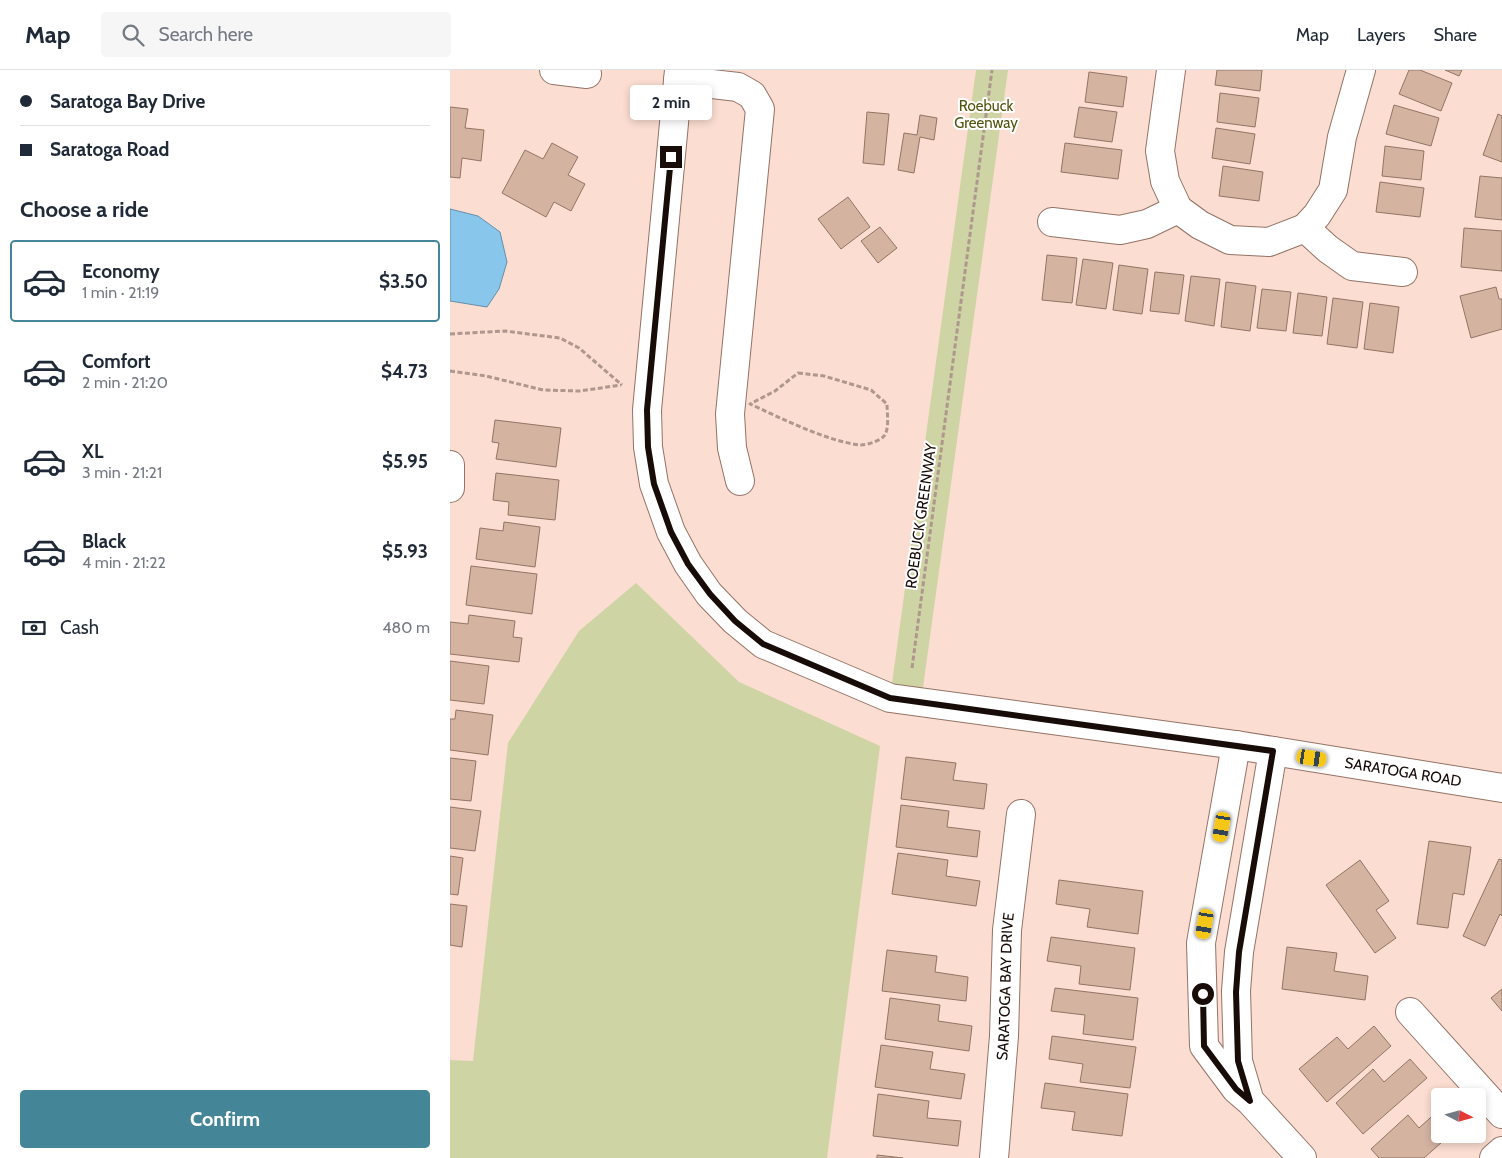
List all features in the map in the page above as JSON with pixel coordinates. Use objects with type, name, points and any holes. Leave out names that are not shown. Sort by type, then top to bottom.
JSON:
[{"type":"street","points":[[554,70],[587,74]]},
{"type":"street","points":[[1172,70],[1160,151],[1166,181],[1178,209],[1200,225],[1230,240],[1269,242],[1305,228],[1317,215],[1333,190],[1342,137],[1361,70]]},
{"type":"street","points":[[679,75],[738,87],[752,94],[760,109],[730,414],[732,448],[740,481]]},
{"type":"street","name":"SARATOGA ROAD","points":[[679,75],[647,410],[648,447],[654,484],[671,532],[688,564],[710,594],[735,621],[763,644],[890,698],[1236,745],[1502,788]]},
{"type":"street","points":[[1052,222],[1120,230],[1147,224],[1178,209]]},
{"type":"street","points":[[1305,228],[1328,249],[1352,266],[1403,272]]},
{"type":"street","points":[[450,465],[450,488]]},
{"type":"street","points":[[1236,745],[1201,943],[1204,1046],[1236,1089],[1250,1101],[1302,1158]]},
{"type":"street","points":[[1250,1101],[1238,1061],[1236,992],[1239,952],[1273,751]]},
{"type":"street","name":"SARATOGA BAY DRIVE","points":[[994,1158],[1004,1036],[1006,930],[1021,814]]},
{"type":"street","points":[[1410,1012],[1502,1114]]},
{"type":"street","points":[[1494,1158],[1502,1151]]},
{"type":"path","name":"ROEBUCK GREENWAY","points":[[912,668],[992,70]]},
{"type":"path","points":[[450,334],[505,331],[560,338],[579,348],[622,385],[580,391],[543,390],[486,376],[450,371]]},
{"type":"path","points":[[798,373],[824,376],[871,390],[887,404],[886,433],[882,438],[864,445],[844,442],[792,423],[750,404],[775,391],[798,373]]},
{"type":"green space","name":"Roebuck Greenway","points":[[976,70],[1008,70],[921,702],[890,698]]},
{"type":"green space","points":[[636,583],[739,682],[880,746],[827,1158],[450,1158],[450,1060],[473,1061],[508,743],[579,631]]},
{"type":"water","points":[[450,209],[478,216],[500,232],[507,262],[499,289],[487,307],[450,301]]},
{"type":"building","points":[[1217,70],[1262,70],[1260,91],[1215,85]]},
{"type":"building","points":[[1409,70],[1420,70],[1452,83],[1441,111],[1399,94]]},
{"type":"building","points":[[1445,70],[1462,70],[1459,76]]},
{"type":"building","points":[[1089,72],[1127,77],[1123,107],[1085,102]]},
{"type":"building","points":[[1220,93],[1259,98],[1255,127],[1217,122]]},
{"type":"building","points":[[1394,105],[1439,118],[1431,146],[1386,134]]},
{"type":"building","points":[[450,107],[468,109],[465,128],[484,130],[481,161],[462,158],[460,178],[450,177]]},
{"type":"building","points":[[1079,107],[1117,112],[1112,142],[1074,137]]},
{"type":"building","points":[[867,112],[889,114],[884,165],[863,163]]},
{"type":"building","points":[[1498,114],[1502,116],[1502,162],[1483,155]]},
{"type":"building","points":[[920,115],[937,118],[934,140],[920,137],[914,173],[898,170],[904,133],[917,135]]},
{"type":"building","points":[[1216,128],[1255,134],[1250,164],[1212,158]]},
{"type":"building","points":[[552,143],[578,157],[568,175],[585,184],[571,211],[554,202],[546,217],[502,193],[525,150],[543,159]]},
{"type":"building","points":[[1065,143],[1122,150],[1118,179],[1061,172]]},
{"type":"building","points":[[1385,146],[1424,151],[1421,180],[1382,176]]},
{"type":"building","points":[[1223,166],[1263,172],[1259,201],[1219,196]]},
{"type":"building","points":[[1480,176],[1502,178],[1502,220],[1475,217]]},
{"type":"building","points":[[1380,182],[1424,188],[1420,217],[1376,212]]},
{"type":"building","points":[[848,197],[870,227],[841,249],[818,219]]},
{"type":"building","points":[[880,227],[897,248],[878,263],[861,241]]},
{"type":"building","points":[[1464,228],[1502,231],[1502,271],[1461,267]]},
{"type":"building","points":[[1047,255],[1077,258],[1072,303],[1042,300]]},
{"type":"building","points":[[1083,259],[1113,263],[1106,309],[1076,305]]},
{"type":"building","points":[[1119,265],[1148,269],[1142,314],[1113,310]]},
{"type":"building","points":[[1155,272],[1184,275],[1179,314],[1150,311]]},
{"type":"building","points":[[1191,276],[1220,279],[1214,326],[1185,321]]},
{"type":"building","points":[[1226,282],[1256,286],[1250,331],[1221,327]]},
{"type":"building","points":[[1496,287],[1499,299],[1502,299],[1502,329],[1471,338],[1460,296]]},
{"type":"building","points":[[1262,289],[1291,292],[1286,331],[1257,328]]},
{"type":"building","points":[[1298,293],[1327,297],[1322,336],[1293,333]]},
{"type":"building","points":[[1333,298],[1363,302],[1357,348],[1327,344]]},
{"type":"building","points":[[1370,303],[1399,307],[1393,353],[1364,349]]},
{"type":"building","points":[[495,420],[561,428],[556,467],[496,459],[499,443],[492,442]]},
{"type":"building","points":[[496,473],[559,480],[555,520],[508,515],[509,502],[493,500]]},
{"type":"building","points":[[504,522],[540,527],[535,567],[476,559],[480,528],[503,531]]},
{"type":"building","points":[[471,566],[537,574],[532,614],[466,605]]},
{"type":"building","points":[[469,615],[515,621],[513,637],[522,638],[519,662],[450,654],[450,622],[468,624]]},
{"type":"building","points":[[450,661],[489,666],[484,704],[450,700]]},
{"type":"building","points":[[456,710],[493,715],[488,755],[450,750],[450,719],[455,719]]},
{"type":"building","points":[[906,757],[956,763],[953,780],[987,784],[984,809],[901,799]]},
{"type":"building","points":[[450,758],[476,761],[471,801],[450,799]]},
{"type":"building","points":[[901,805],[949,811],[947,827],[980,831],[977,857],[896,847]]},
{"type":"building","points":[[450,807],[481,811],[475,851],[450,848]]},
{"type":"building","points":[[1429,841],[1471,847],[1464,895],[1453,893],[1448,928],[1417,924]]},
{"type":"building","points":[[898,853],[948,860],[946,876],[980,881],[976,906],[892,894]]},
{"type":"building","points":[[450,856],[463,858],[458,895],[450,894]]},
{"type":"building","points":[[1499,859],[1502,860],[1502,916],[1500,914],[1485,946],[1463,936]]},
{"type":"building","points":[[1360,860],[1389,901],[1376,910],[1396,938],[1375,953],[1326,885]]},
{"type":"building","points":[[1059,880],[1143,891],[1138,934],[1087,927],[1090,909],[1056,904]]},
{"type":"building","points":[[450,904],[467,906],[462,947],[450,945]]},
{"type":"building","points":[[1051,937],[1135,948],[1130,990],[1079,984],[1081,966],[1047,961]]},
{"type":"building","points":[[1287,947],[1337,953],[1334,971],[1368,976],[1365,1000],[1282,989]]},
{"type":"building","points":[[887,950],[937,956],[935,972],[968,977],[966,1001],[882,991]]},
{"type":"building","points":[[1055,988],[1138,998],[1133,1040],[1083,1034],[1085,1015],[1051,1011]]},
{"type":"building","points":[[1502,989],[1502,1011],[1491,998]]},
{"type":"building","points":[[890,998],[940,1005],[938,1021],[972,1026],[969,1051],[885,1039]]},
{"type":"building","points":[[1374,1026],[1391,1046],[1327,1102],[1299,1069],[1337,1037],[1348,1049]]},
{"type":"building","points":[[1052,1036],[1136,1047],[1130,1088],[1080,1082],[1083,1064],[1049,1059]]},
{"type":"building","points":[[881,1045],[933,1052],[930,1069],[965,1074],[961,1099],[875,1087]]},
{"type":"building","points":[[1410,1059],[1427,1078],[1363,1134],[1336,1103],[1373,1069],[1384,1082]]},
{"type":"building","points":[[1045,1083],[1128,1094],[1122,1136],[1072,1130],[1075,1112],[1041,1108]]},
{"type":"building","points":[[878,1094],[929,1101],[927,1118],[961,1121],[958,1146],[873,1136]]},
{"type":"building","points":[[1408,1115],[1419,1128],[1431,1117],[1431,1143],[1441,1143],[1424,1158],[1379,1158],[1371,1149]]},
{"type":"building","points":[[877,1155],[903,1158],[877,1158]]},
{"type":"route","points":[[671,157],[647,410],[648,447],[654,484],[664,514],[688,564],[710,594],[735,621],[763,644],[890,698],[1068,721],[1273,751],[1239,952],[1236,992],[1238,1061],[1250,1101],[1236,1089],[1204,1046],[1203,994]]}]
